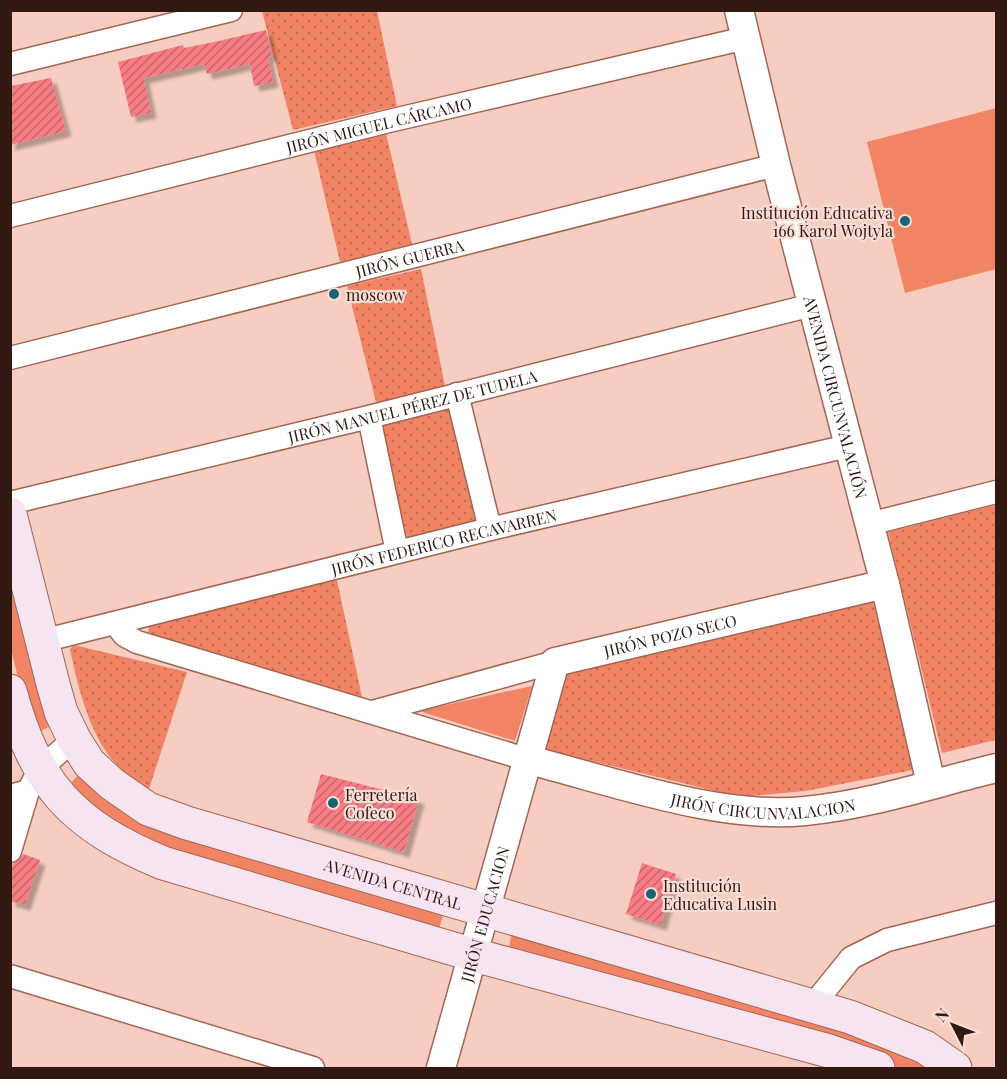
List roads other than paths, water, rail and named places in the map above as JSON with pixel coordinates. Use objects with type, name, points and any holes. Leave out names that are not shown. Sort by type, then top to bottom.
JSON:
[{"type":"main road","name":"AVENIDA CENTRAL","points":[[10,514],[61,712],[89,763],[112,784],[148,809],[187,823],[485,911],[813,1005],[925,1047],[955,1068]]},
{"type":"main road","points":[[10,691],[26,743],[26,785],[60,798],[88,822],[125,847],[163,863],[474,955],[829,1051],[878,1068]]},
{"type":"street","points":[[10,64],[231,10]]},
{"type":"street","name":"AVENIDA CIRCUNVALACIÓN","points":[[739,10],[776,165],[885,584],[931,784]]},
{"type":"street","name":"JIRÓN MIGUEL CÁRCAMO","points":[[10,216],[389,121],[746,38]]},
{"type":"street","name":"JIRÓN GUERRA","points":[[10,358],[776,165]]},
{"type":"street","name":"JIRÓN MANUEL PÉREZ DE TUDELA","points":[[10,503],[369,417],[812,305]]},
{"type":"street","points":[[458,394],[490,529]]},
{"type":"street","points":[[369,417],[397,552]]},
{"type":"street","name":"JIRÓN FEDERICO RECAVARREN","points":[[42,641],[490,529],[848,447]]},
{"type":"street","points":[[869,524],[996,492]]},
{"type":"street","name":"JIRÓN POZO SECO","points":[[555,662],[885,584]]},
{"type":"street","points":[[116,624],[124,635],[137,642],[529,760],[555,662]]},
{"type":"street","points":[[372,712],[555,662]]},
{"type":"street","points":[[10,851],[26,785],[74,739]]},
{"type":"street","name":"JIRÓN CIRCUNVALACION","points":[[529,760],[692,801],[760,812],[815,809],[996,768]]},
{"type":"street","name":"JIRÓN EDUCACION","points":[[441,1068],[529,760]]},
{"type":"street","points":[[813,1005],[851,958],[887,940],[996,913]]},
{"type":"street","points":[[10,976],[313,1068]]},
{"type":"place","name":"Institución Educativa 166 Karol Wojtyla","points":[[905,221]]},
{"type":"place","name":"moscow","points":[[334,294]]},
{"type":"place","name":"Ferretería Cofeco","points":[[333,803]]},
{"type":"place","name":"Institución Educativa Lusin","points":[[651,894]]}]
